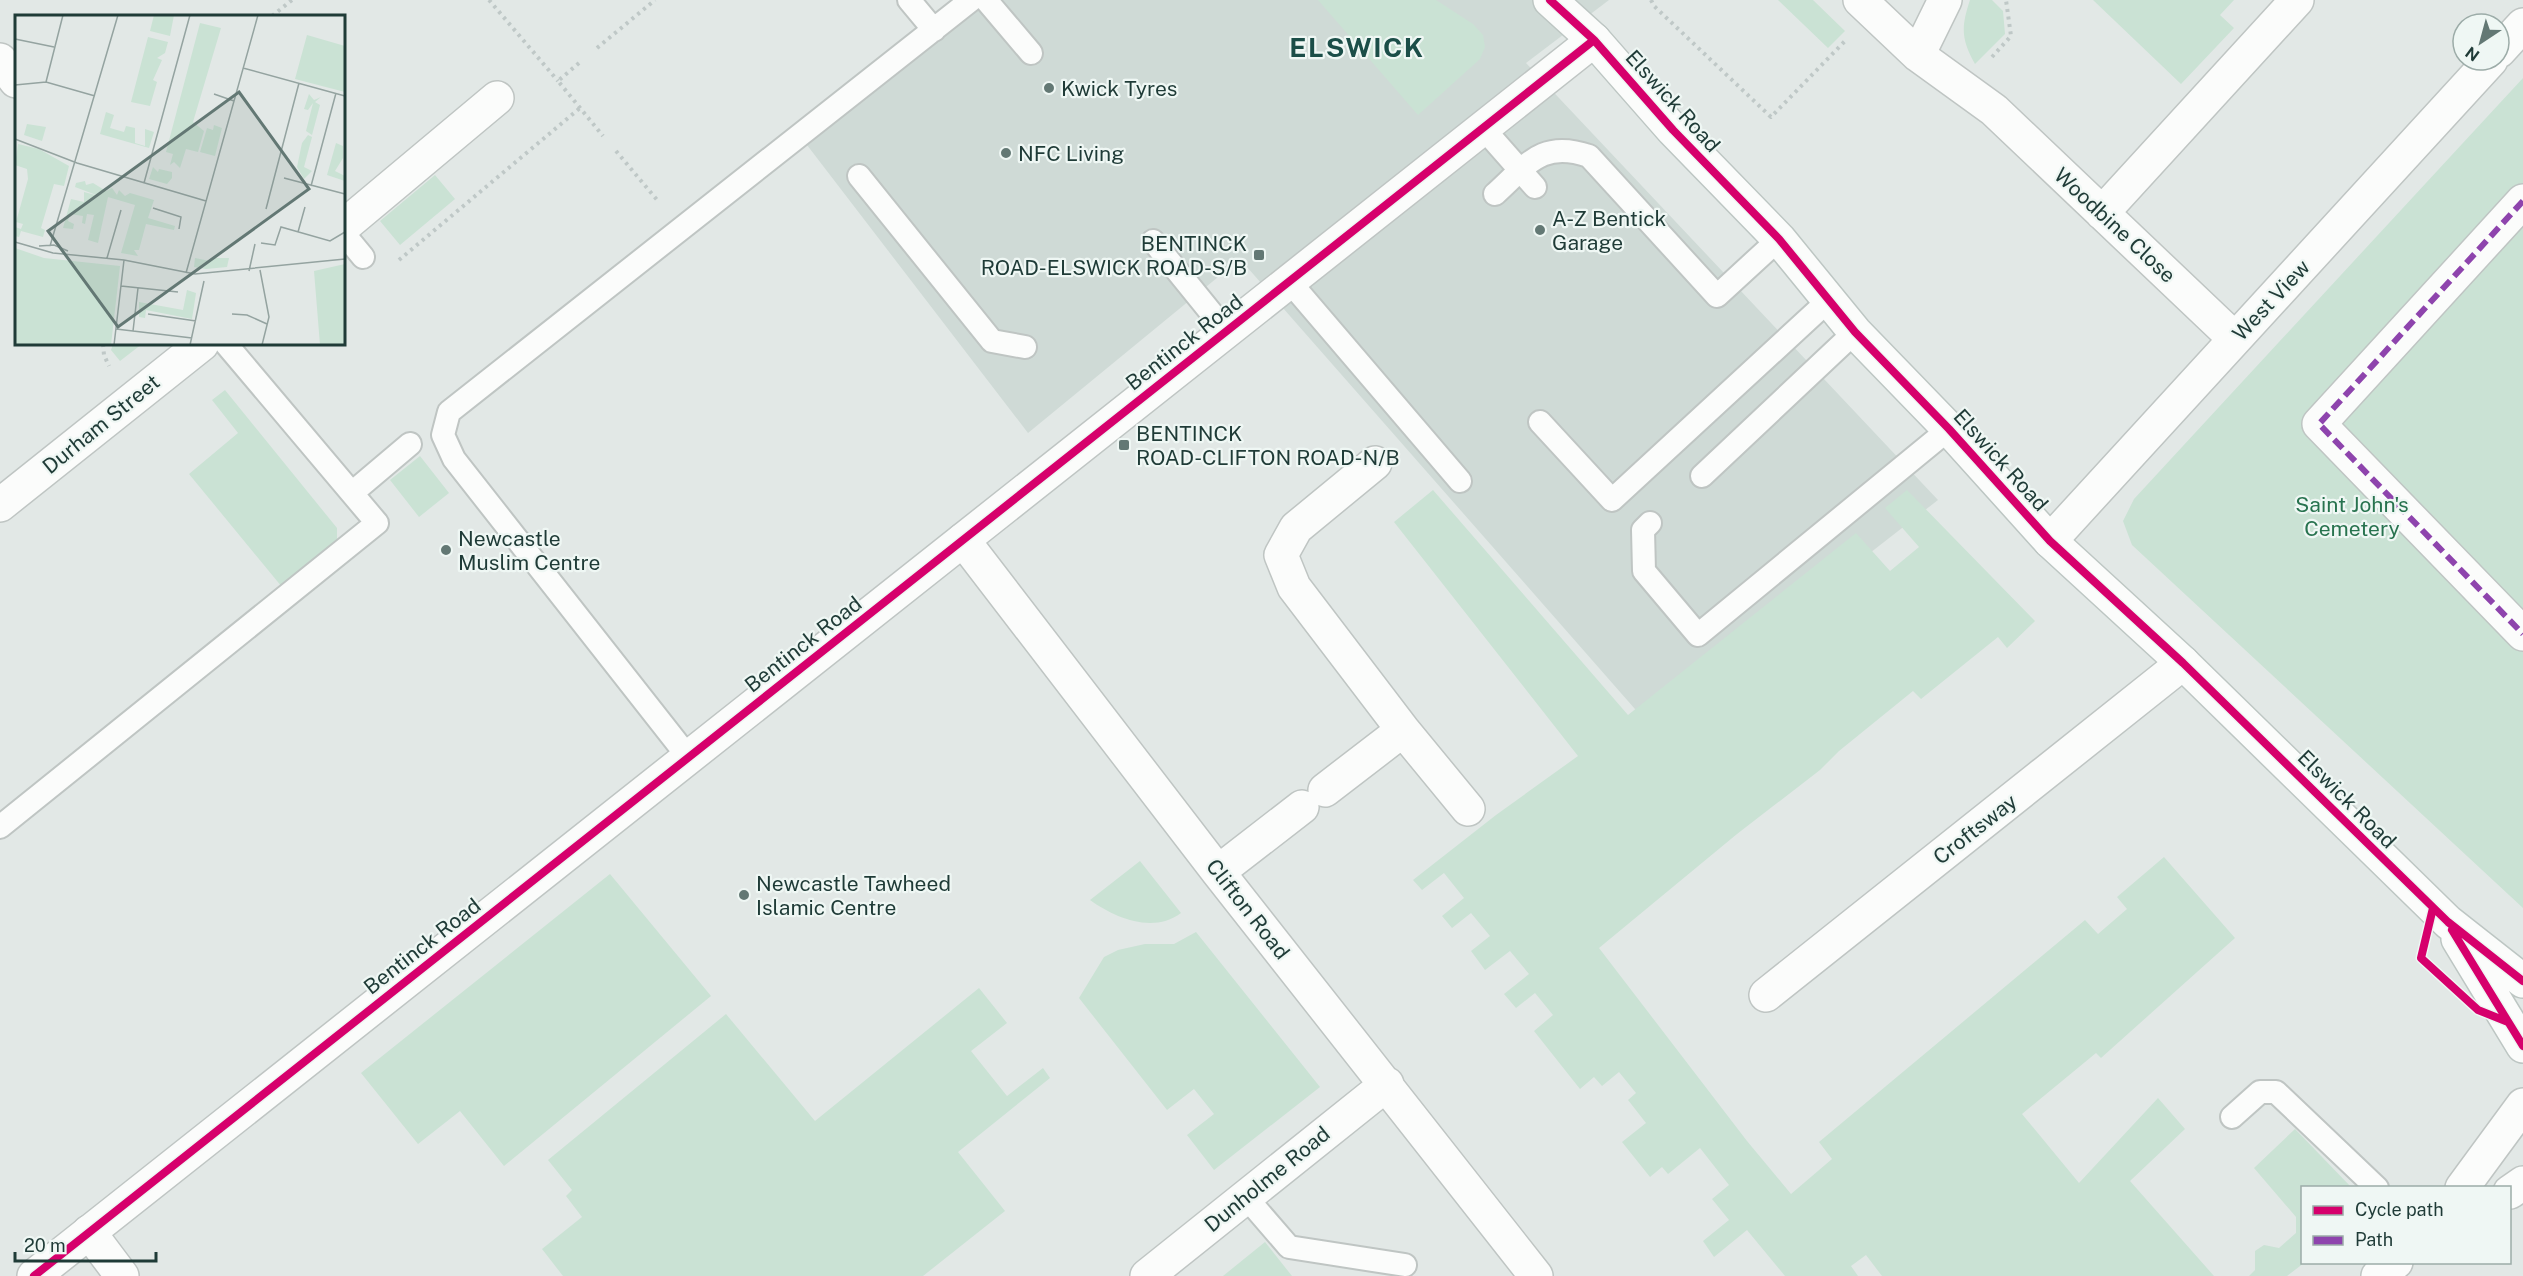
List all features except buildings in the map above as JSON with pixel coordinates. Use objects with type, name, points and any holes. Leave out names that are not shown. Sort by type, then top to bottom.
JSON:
[{"type":"street","name":"Elswick Road","points":[[1550,0],[1594,40],[1673,130],[1779,239],[1855,332],[1949,429],[2050,541],[2183,663],[2448,922],[2523,981]]},
{"type":"street","points":[[1918,55],[1945,0]]},
{"type":"street","points":[[2102,213],[2297,0]]},
{"type":"street","name":"Woodbine Close","points":[[1866,6],[1918,55],[1994,110],[2235,339]]},
{"type":"street","points":[[2511,38],[2523,25]]},
{"type":"street","name":"Bentinck Road","points":[[34,1276],[1594,40]]},
{"type":"street","points":[[0,60],[15,80]]},
{"type":"street","name":"West View","points":[[2050,541],[2480,72]]},
{"type":"street","points":[[345,225],[497,98]]},
{"type":"street","points":[[2523,201],[2319,424],[2523,634]]},
{"type":"street","name":"Durham Street","points":[[0,505],[201,345]]},
{"type":"street","points":[[1375,463],[1296,528],[1281,555],[1293,587],[1403,730],[1468,808]]},
{"type":"street","name":"Clifton Road","points":[[963,540],[1218,872],[1536,1276]]},
{"type":"street","name":"Croftsway","points":[[1766,995],[2183,663]]},
{"type":"street","points":[[1218,872],[1403,730]]},
{"type":"street","name":"Elswick Road","points":[[2448,922],[2523,1046]]},
{"type":"street","name":"Dunholme Road","points":[[1147,1276],[1387,1084]]},
{"type":"street","points":[[2463,1186],[2523,1105]]},
{"type":"street","points":[[89,1232],[122,1276]]},
{"type":"street","points":[[2379,1276],[2395,1264]]},
{"type":"lane","points":[[909,0],[934,30]]},
{"type":"lane","points":[[689,758],[454,459],[443,435],[449,412],[971,0]]},
{"type":"lane","points":[[986,0],[1031,53]]},
{"type":"lane","points":[[1483,128],[1528,179]]},
{"type":"lane","points":[[1495,194],[1528,179],[1548,151],[1569,149],[1589,156],[1717,296],[1779,239]]},
{"type":"lane","points":[[859,176],[992,341],[1025,347]]},
{"type":"lane","points":[[345,235],[363,257]]},
{"type":"lane","points":[[1153,242],[1226,331]]},
{"type":"lane","points":[[1289,281],[1460,481]]},
{"type":"lane","points":[[1540,422],[1611,500],[1829,300]]},
{"type":"lane","points":[[1702,476],[1855,332]]},
{"type":"lane","points":[[0,827],[377,522],[227,345]]},
{"type":"lane","points":[[1650,523],[1643,530],[1644,571],[1698,635],[1949,429]]},
{"type":"lane","points":[[352,493],[410,444]]},
{"type":"lane","points":[[2232,1117],[2260,1092],[2276,1092],[2375,1186]]},
{"type":"lane","points":[[1245,1196],[1289,1247],[1405,1265]]},
{"type":"path","points":[[273,15],[292,0]]},
{"type":"path","points":[[489,0],[603,136]]},
{"type":"path","points":[[597,48],[655,0]]},
{"type":"path","points":[[1651,0],[1654,6],[1771,117],[1866,6]]},
{"type":"path","points":[[1963,88],[2011,36],[2006,0]]},
{"type":"path","points":[[558,81],[579,63]]},
{"type":"path","points":[[398,261],[580,108]]},
{"type":"path","points":[[616,151],[682,229]]},
{"type":"shaded area","points":[[956,0],[1609,0],[1526,63],[1938,500],[1649,725],[1240,259],[1028,433],[797,132]]},
{"type":"green space","points":[[1318,0],[1436,0],[1473,24],[1483,35],[1485,47],[1480,59],[1418,115]]},
{"type":"green space","points":[[1778,0],[1813,0],[1845,31],[1828,48]]},
{"type":"green space","points":[[1970,0],[1992,0],[2003,11],[2005,34],[1975,64],[1967,47],[1964,33]]},
{"type":"green space","points":[[2093,0],[2234,0],[2220,15],[2234,28],[2181,84]]},
{"type":"green space","name":"Saint John's Cemetery","points":[[2523,78],[2523,908],[2132,545],[2123,521],[2134,499]]},
{"type":"green space","points":[[435,175],[455,199],[400,245],[380,221]]},
{"type":"green space","points":[[113,345],[141,345],[120,361],[111,350]]},
{"type":"green space","points":[[225,390],[337,528],[337,542],[282,587],[189,474],[238,433],[212,400]]},
{"type":"green space","points":[[420,456],[449,493],[419,517],[390,480]]},
{"type":"green space","points":[[1433,490],[1628,715],[1856,533],[1890,571],[1919,547],[1885,508],[1907,490],[2035,621],[2007,648],[1998,637],[1921,699],[1913,691],[1839,751],[1820,770],[1737,834],[1599,948],[1747,1141],[1791,1194],[1832,1159],[1819,1142],[2085,920],[2098,934],[2127,909],[2117,897],[2164,857],[2235,938],[2101,1058],[2096,1053],[2022,1114],[2079,1183],[2158,1098],[2185,1129],[2130,1181],[2214,1276],[1882,1276],[1866,1255],[1851,1266],[1858,1276],[1785,1276],[1747,1230],[1714,1257],[1703,1241],[1729,1220],[1712,1199],[1729,1185],[1700,1148],[1668,1174],[1662,1167],[1650,1177],[1622,1142],[1646,1123],[1628,1100],[1636,1093],[1619,1072],[1602,1086],[1594,1077],[1580,1089],[1534,1031],[1553,1015],[1535,993],[1516,1008],[1504,994],[1529,974],[1510,951],[1485,970],[1471,951],[1490,936],[1471,913],[1452,928],[1442,916],[1464,898],[1444,873],[1422,890],[1413,880],[1496,815],[1578,756],[1394,522]]},
{"type":"green space","points":[[1140,861],[1181,913],[1170,919],[1146,923],[1122,918],[1090,900]]},
{"type":"green space","points":[[610,874],[711,996],[504,1166],[460,1111],[418,1144],[361,1073]]},
{"type":"green space","points":[[1196,932],[1320,1087],[1214,1170],[1187,1135],[1214,1114],[1194,1089],[1167,1110],[1079,998],[1104,957],[1118,950],[1145,944],[1174,944]]},
{"type":"green space","points":[[979,988],[1007,1023],[971,1051],[1007,1096],[1043,1068],[1050,1078],[958,1152],[1005,1211],[923,1276],[563,1276],[542,1249],[582,1217],[566,1196],[572,1190],[548,1160],[726,1014],[815,1121]]},
{"type":"green space","points":[[2295,1129],[2350,1186],[2301,1186],[2303,1264],[2287,1276],[2249,1276],[2255,1270],[2255,1251],[2264,1245],[2279,1248],[2296,1233],[2296,1217],[2254,1168]]},
{"type":"green space","points":[[1265,1242],[1292,1276],[1223,1276]]},
{"type":"marked path","points":[[2523,201],[2319,424],[2523,634]]},
{"type":"cycle path","points":[[1550,0],[1594,40],[1673,130],[1779,239],[1855,332],[1949,429],[2050,541],[2183,663],[2448,922],[2523,981]]},
{"type":"cycle path","points":[[34,1276],[1594,40]]},
{"type":"cycle path","points":[[2433,908],[2421,958],[2478,1010],[2508,1022]]},
{"type":"cycle path","points":[[2452,930],[2523,1046]]},
{"type":"place","name":"Kwick Tyres","points":[[1049,88]]},
{"type":"place","name":"NFC Living","points":[[1006,153]]},
{"type":"place","name":"A-Z Bentick Garage","points":[[1540,230]]},
{"type":"place","name":"BENTINCK ROAD-ELSWICK ROAD-S/B","points":[[1259,255]]},
{"type":"place","name":"BENTINCK ROAD-CLIFTON ROAD-N/B","points":[[1124,445]]},
{"type":"place","name":"Newcastle Muslim Centre","points":[[446,550]]},
{"type":"place","name":"Newcastle Tawheed Islamic Centre","points":[[744,895]]},
{"type":"district","name":"ELSWICK","points":[[1357,47]]}]
